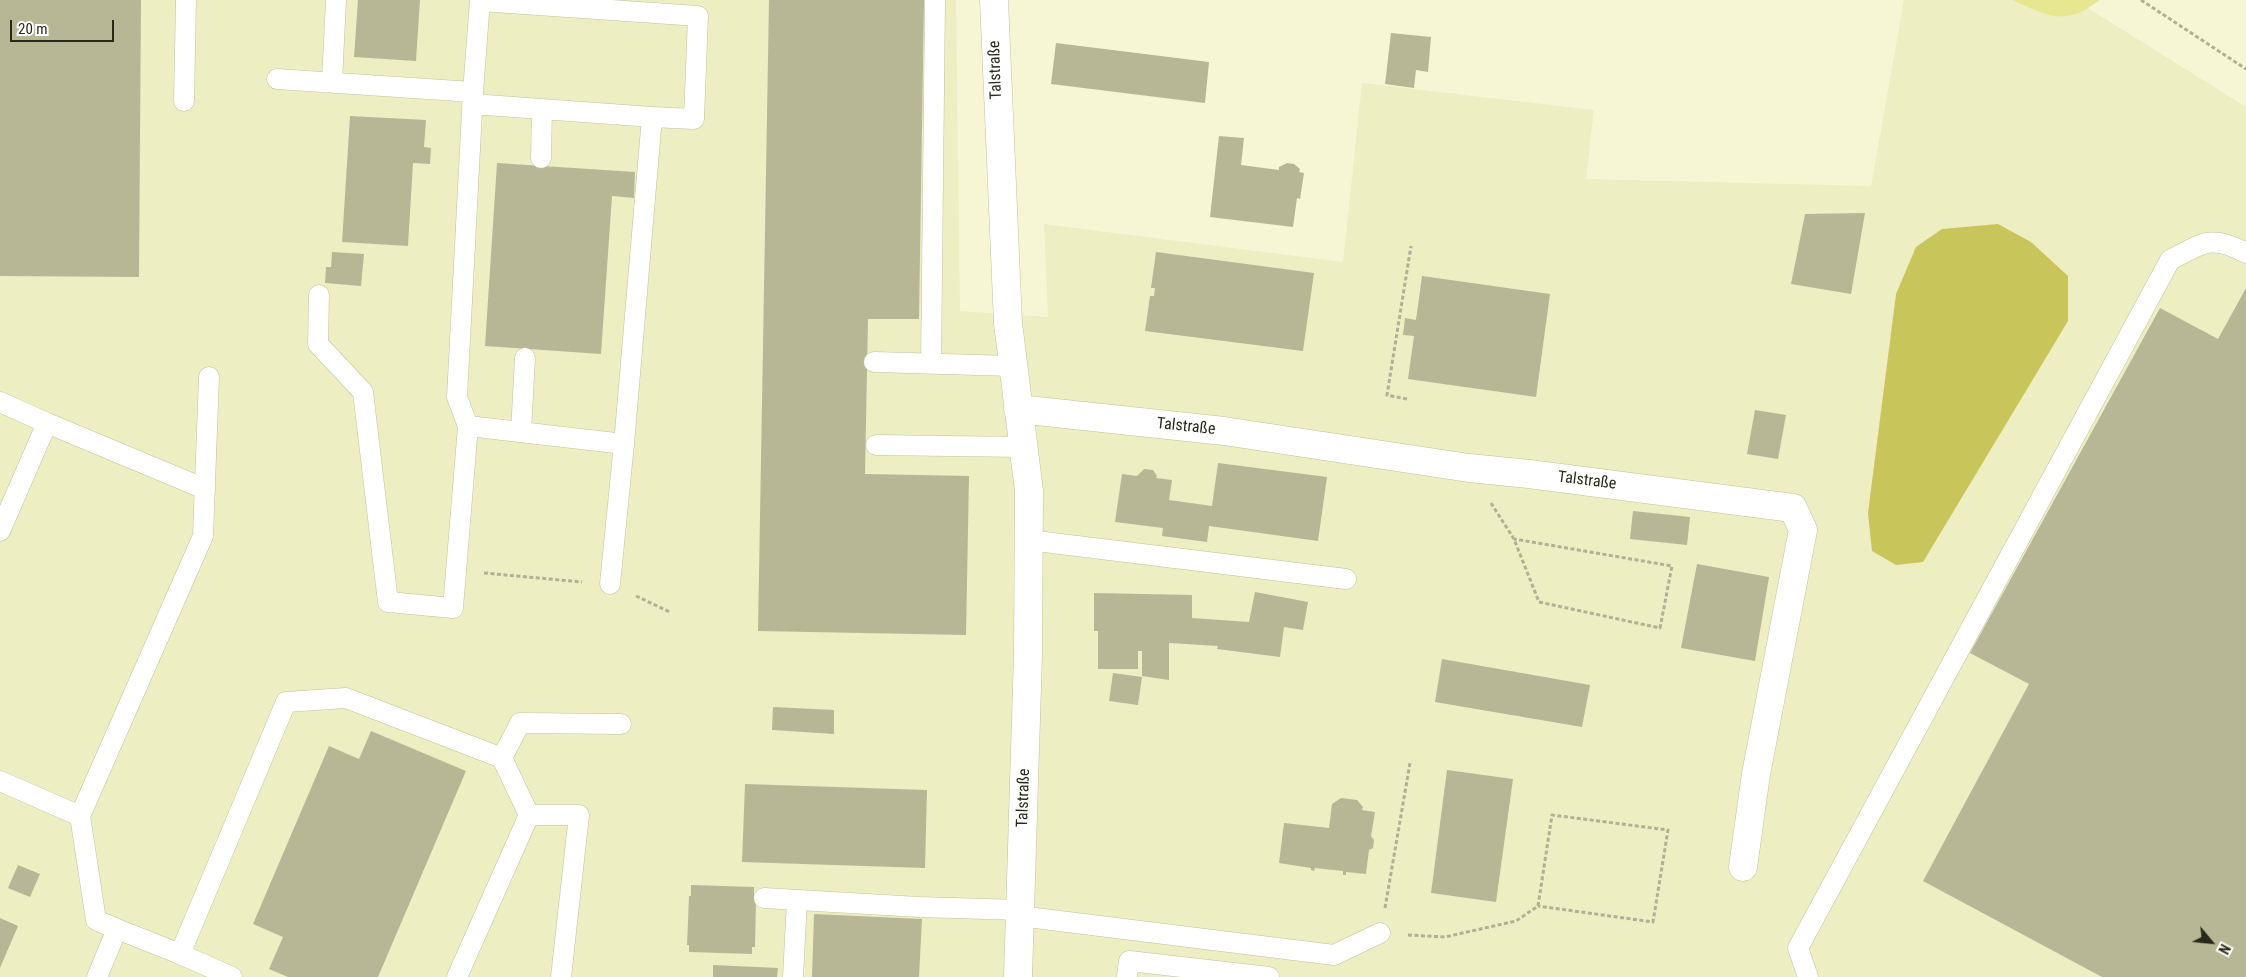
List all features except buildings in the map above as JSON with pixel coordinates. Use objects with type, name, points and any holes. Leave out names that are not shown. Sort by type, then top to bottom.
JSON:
[{"type":"street","name":"Talstraße","points":[[994,0],[1000,176],[1008,323],[1029,491],[1027,704],[1018,977]]},
{"type":"street","name":"Talstraße","points":[[1018,409],[1224,431],[1468,468],[1793,508],[1803,530],[1756,774],[1743,867]]},
{"type":"lane","points":[[184,101],[186,0]]},
{"type":"lane","points":[[332,82],[336,0]]},
{"type":"lane","points":[[278,79],[332,82],[472,98],[542,109],[694,119],[698,16],[480,0],[472,98],[457,397],[468,426],[453,608],[388,602],[363,392],[318,344],[319,294]]},
{"type":"lane","points":[[931,364],[936,0]]},
{"type":"lane","points":[[541,158],[542,109]]},
{"type":"lane","points":[[610,584],[652,117]]},
{"type":"lane","points":[[1808,977],[1798,948],[2170,260],[2204,242],[2229,244],[2246,253]]},
{"type":"lane","points":[[521,432],[526,358]]},
{"type":"lane","points":[[874,362],[1012,366]]},
{"type":"lane","points":[[210,377],[203,536],[80,816],[96,920],[232,977]]},
{"type":"lane","points":[[0,402],[205,490]]},
{"type":"lane","points":[[0,531],[47,422]]},
{"type":"lane","points":[[468,426],[624,444]]},
{"type":"lane","points":[[876,445],[1023,447]]},
{"type":"lane","points":[[1028,540],[1346,579]]},
{"type":"lane","points":[[180,954],[286,702],[346,698],[502,758],[529,815],[457,977]]},
{"type":"lane","points":[[502,758],[520,723],[621,724]]},
{"type":"lane","points":[[0,781],[80,816]]},
{"type":"lane","points":[[529,815],[579,815],[561,977]]},
{"type":"lane","points":[[764,898],[1019,913],[1334,955],[1380,933]]},
{"type":"lane","points":[[793,977],[797,900]]},
{"type":"lane","points":[[97,977],[117,929]]},
{"type":"lane","points":[[1127,977],[1129,961],[1269,977]]},
{"type":"path","points":[[2141,0],[2246,69]]},
{"type":"path","points":[[1407,398],[1387,395],[1411,246]]},
{"type":"path","points":[[1514,539],[1672,566],[1660,628],[1539,602],[1514,539]]},
{"type":"path","points":[[456,571],[610,584],[670,612]]},
{"type":"path","points":[[1410,763],[1380,933],[1445,937],[1516,920],[1538,906],[1653,922],[1668,830],[1552,815],[1538,906]]},
{"type":"shaded area","points":[[0,0],[956,0],[960,311],[1048,317],[1044,224],[1343,262],[1362,83],[1594,110],[1586,179],[1871,186],[1904,0],[2075,0],[2246,107],[2246,977],[0,977]]},
{"type":"shaded area","points":[[2012,0],[2100,0],[2077,14],[2056,16],[2036,11]]},
{"type":"shaded area","points":[[1998,224],[2031,242],[2068,276],[2068,321],[1923,562],[1896,565],[1872,551],[1868,513],[1896,294],[1916,247],[1942,229]]}]
